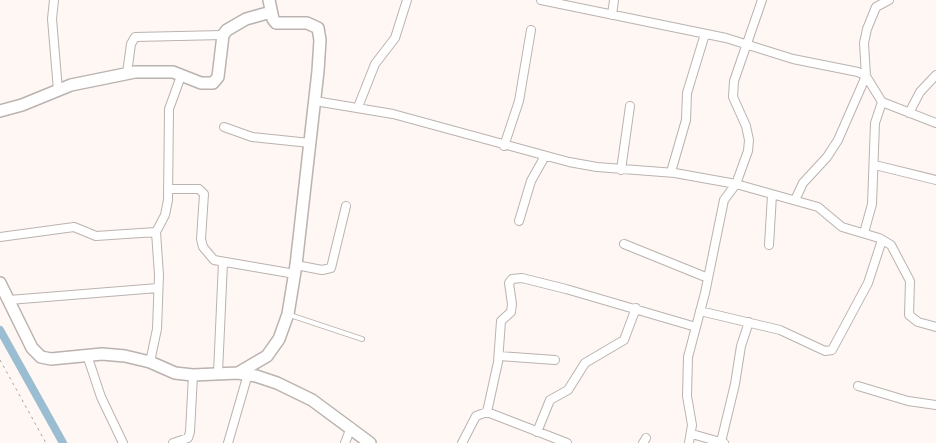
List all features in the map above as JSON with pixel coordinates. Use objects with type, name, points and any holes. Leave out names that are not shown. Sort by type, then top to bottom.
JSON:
[{"type":"street","points":[[54,0],[52,19],[58,90]]},
{"type":"street","points":[[358,107],[375,64],[395,38],[407,0]]},
{"type":"street","points":[[541,0],[705,34],[747,44],[793,59],[866,76],[882,102],[936,123]]},
{"type":"street","points":[[612,15],[614,0]]},
{"type":"street","points":[[689,443],[692,434],[687,396],[688,357],[708,278],[724,200],[736,184],[748,151],[749,140],[746,126],[733,97],[734,81],[762,0]]},
{"type":"street","points":[[794,200],[803,183],[827,157],[838,140],[866,76],[864,38],[876,7],[889,0]]},
{"type":"street","points":[[0,111],[22,105],[58,90],[103,77],[126,73],[173,72],[200,83],[217,81],[223,35],[232,25],[270,6],[276,23],[307,24],[318,28],[320,40],[315,101],[288,314],[278,339],[267,356],[243,374],[228,443]]},
{"type":"street","points":[[504,146],[519,101],[531,30]]},
{"type":"street","points":[[671,172],[686,120],[687,93],[705,34]]},
{"type":"street","points":[[126,73],[131,44],[135,37],[223,35]]},
{"type":"street","points":[[909,113],[920,92],[936,75]]},
{"type":"street","points":[[150,362],[157,329],[156,232],[165,215],[168,189],[169,109],[181,76]]},
{"type":"street","points":[[315,101],[358,107],[434,125],[504,146],[597,167],[671,172],[736,184],[818,207],[834,222],[851,231],[882,240],[891,245],[910,281],[909,315],[918,322],[936,327]]},
{"type":"street","points":[[864,234],[872,204],[875,165],[875,123],[882,102]]},
{"type":"street","points":[[621,170],[630,106]]},
{"type":"street","points":[[224,127],[252,137],[310,143]]},
{"type":"street","points":[[519,221],[531,181],[546,156]]},
{"type":"street","points":[[875,165],[936,180]]},
{"type":"street","points":[[168,189],[202,191],[204,200],[202,244],[214,260],[295,269],[322,270],[330,268],[346,206]]},
{"type":"street","points":[[769,245],[772,195]]},
{"type":"street","points":[[0,237],[74,227],[96,236],[156,232]]},
{"type":"street","points":[[700,311],[780,330],[825,351],[832,350],[868,283],[882,240]]},
{"type":"street","points":[[624,244],[708,278]]},
{"type":"street","points":[[218,374],[223,262]]},
{"type":"street","points":[[486,412],[499,356],[501,321],[509,315],[512,304],[509,283],[512,278],[522,278],[636,308],[696,327]]},
{"type":"street","points":[[0,283],[32,348],[41,357],[125,356],[150,362],[165,370],[194,375],[243,374],[276,383],[312,400],[351,427],[370,443]]},
{"type":"street","points":[[8,300],[158,288]]},
{"type":"street","points":[[537,432],[550,400],[568,390],[585,364],[624,340],[636,308]]},
{"type":"street","points":[[692,434],[722,442],[741,346],[748,322]]},
{"type":"street","points":[[87,355],[101,397],[124,443]]},
{"type":"street","points":[[499,356],[555,360]]},
{"type":"street","points":[[173,443],[188,438],[190,432],[194,375]]},
{"type":"street","points":[[858,386],[908,401],[936,405]]},
{"type":"street","points":[[462,443],[476,416],[486,412],[567,443]]},
{"type":"street","points":[[345,443],[351,427]]},
{"type":"lane","points":[[288,314],[362,339]]},
{"type":"path","points":[[0,360],[46,443]]},
{"type":"waterway","points":[[0,330],[63,443]]}]
